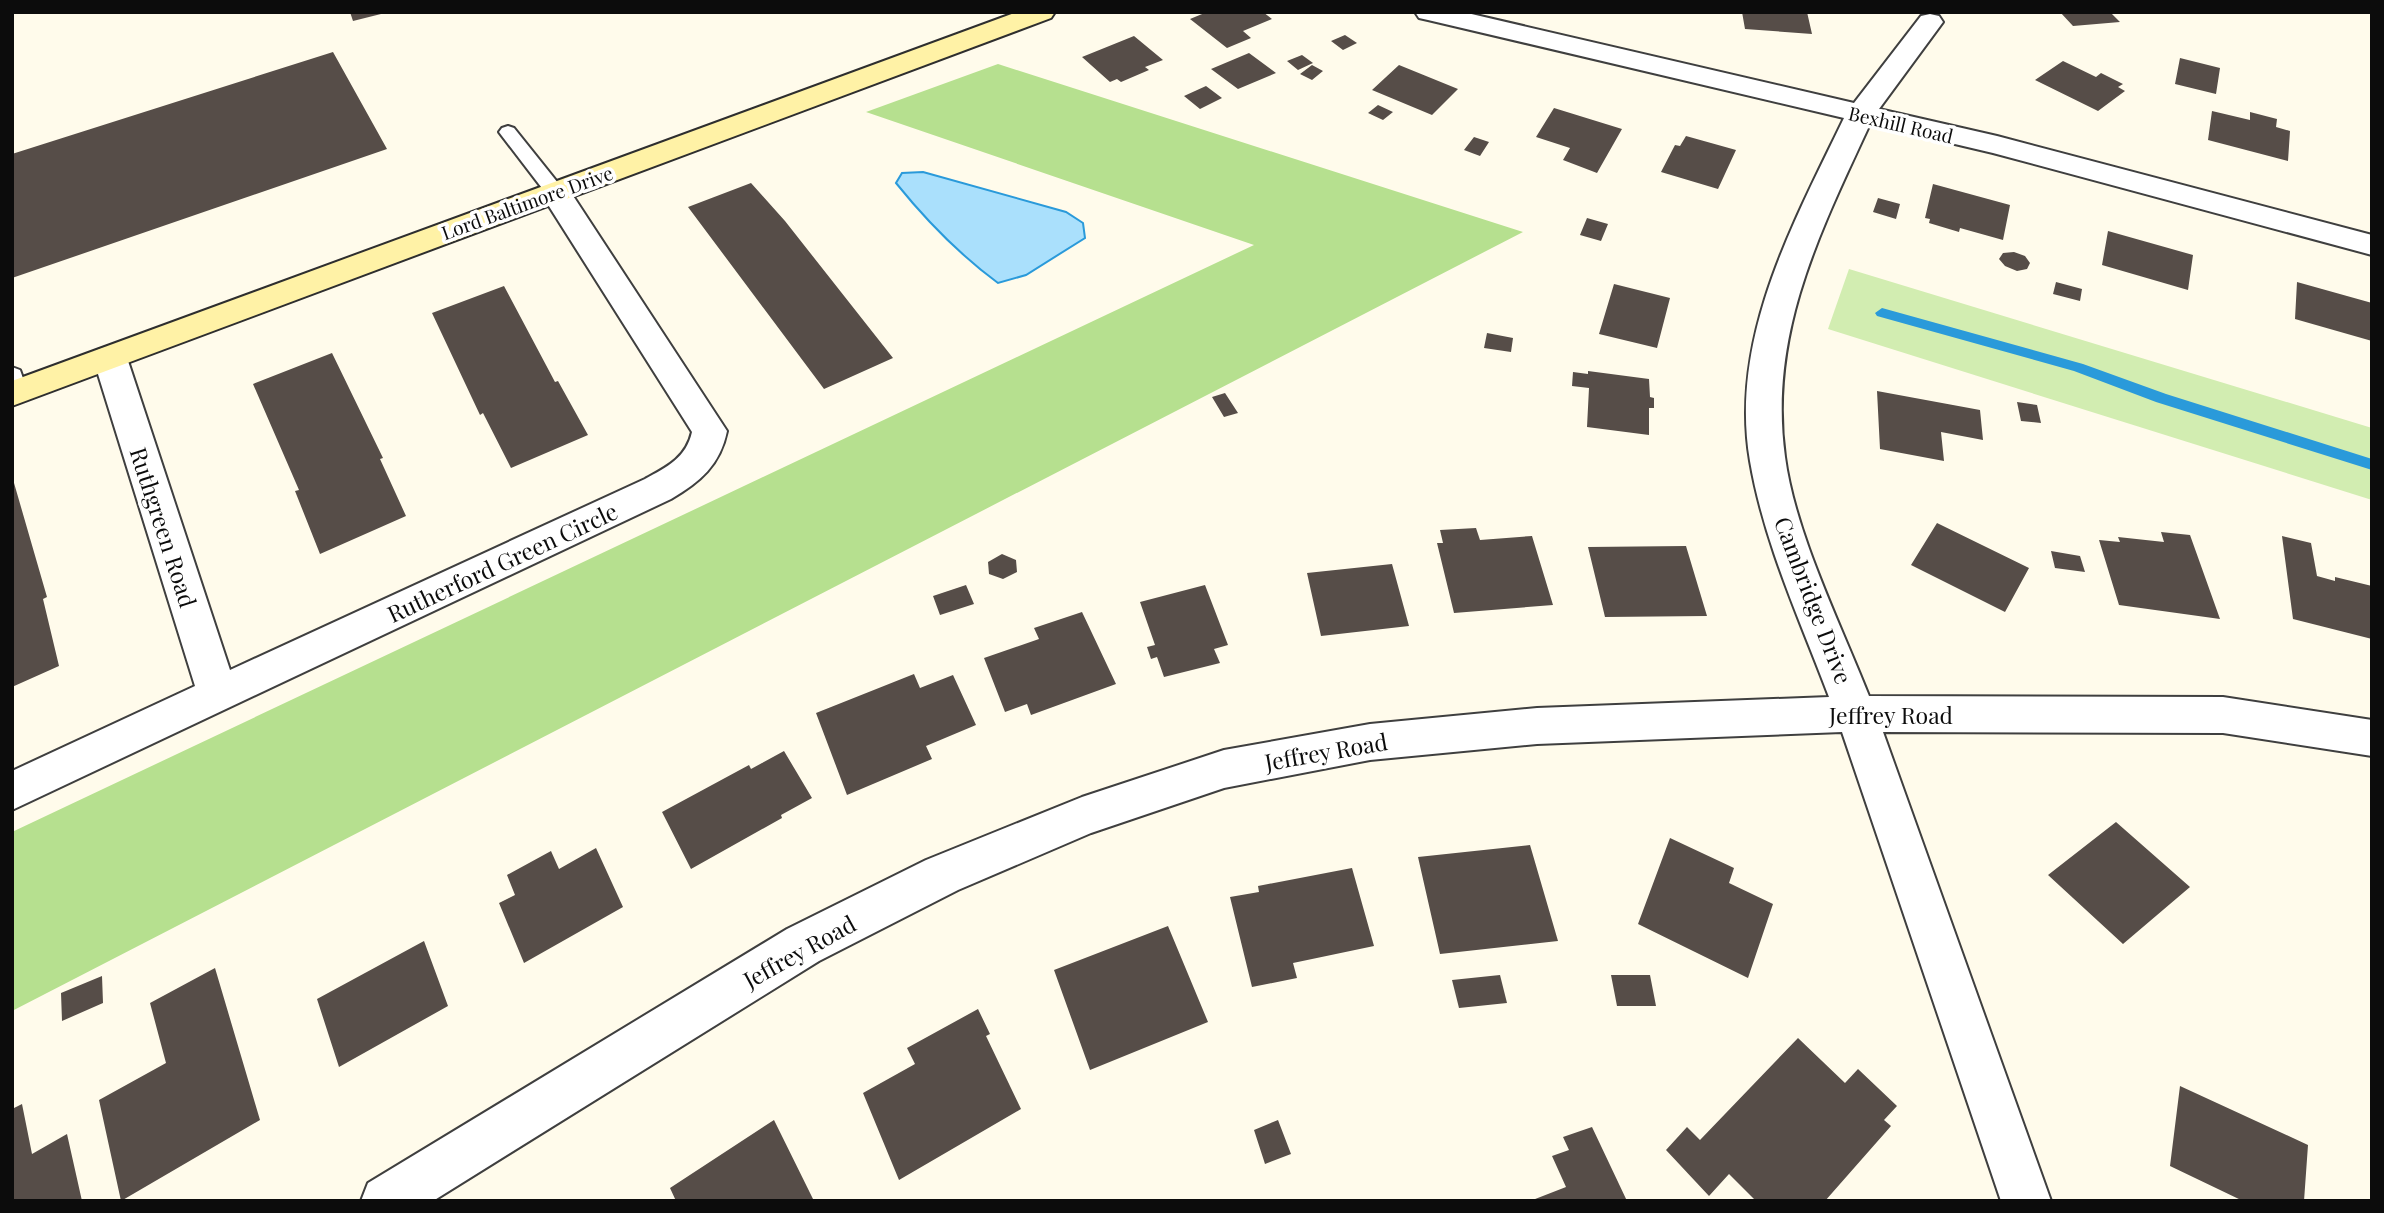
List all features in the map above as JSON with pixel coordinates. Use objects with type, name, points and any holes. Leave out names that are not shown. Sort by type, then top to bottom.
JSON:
[{"type":"main road","name":"Lord Baltimore Drive","points":[[14,387],[110,358],[1042,12]]},
{"type":"street","name":"Bexhill Road","points":[[1427,12],[2075,165],[2372,245]]},
{"type":"street","name":"Cambridge Drive","points":[[1930,22],[1860,115],[1817,206],[1785,284],[1768,350],[1763,401],[1767,459],[1783,526],[1856,713],[2026,1201]]},
{"type":"street","name":"Rutherford Green Circle","points":[[12,790],[658,489],[689,471],[707,450],[710,431],[555,192]]},
{"type":"street","name":"Ruthgreen Road","points":[[110,358],[218,696]]},
{"type":"street","name":"Jeffrey Road","points":[[386,1201],[803,945],[942,876],[1082,816],[1211,773],[1370,742],[1537,726],[1856,713],[2223,715],[2372,738]]},
{"type":"lane","points":[[509,132],[555,192]]},
{"type":"green space","points":[[998,64],[1523,232],[12,1011],[12,832],[1254,245],[866,112]]},
{"type":"green space","points":[[1849,269],[2372,428],[2372,500],[1828,329]]},
{"type":"water","points":[[923,172],[1066,212],[1083,223],[1085,238],[1026,275],[998,283],[944,236],[896,183],[902,173]]},
{"type":"building","points":[[350,12],[385,12],[385,13],[353,21]]},
{"type":"building","points":[[1207,12],[1263,12],[1272,19],[1243,31],[1251,38],[1227,48],[1190,19]]},
{"type":"building","points":[[1742,12],[1807,12],[1812,34],[1745,29]]},
{"type":"building","points":[[2060,12],[2110,12],[2120,22],[2073,26]]},
{"type":"building","points":[[1345,35],[1357,43],[1343,50],[1331,41]]},
{"type":"building","points":[[1134,36],[1163,60],[1145,67],[1149,70],[1121,82],[1117,79],[1110,82],[1082,57]]},
{"type":"building","points":[[333,52],[387,149],[12,278],[12,154]]},
{"type":"building","points":[[1249,53],[1276,73],[1238,89],[1211,69]]},
{"type":"building","points":[[1302,55],[1313,63],[1298,70],[1287,61]]},
{"type":"building","points":[[2180,58],[2220,68],[2216,94],[2175,84]]},
{"type":"building","points":[[2063,61],[2096,77],[2101,73],[2123,84],[2118,87],[2125,91],[2098,111],[2035,80]]},
{"type":"building","points":[[1312,65],[1323,71],[1312,80],[1300,74]]},
{"type":"building","points":[[1399,65],[1458,89],[1432,115],[1372,90]]},
{"type":"building","points":[[1206,86],[1222,98],[1200,109],[1184,96]]},
{"type":"building","points":[[1378,105],[1393,112],[1383,120],[1368,113]]},
{"type":"building","points":[[1554,108],[1622,129],[1597,173],[1563,160],[1570,148],[1536,137]]},
{"type":"building","points":[[2212,111],[2250,120],[2250,112],[2277,119],[2276,127],[2290,131],[2288,161],[2208,140]]},
{"type":"building","points":[[1686,136],[1736,150],[1718,189],[1661,172],[1675,145],[1680,146]]},
{"type":"building","points":[[1474,137],[1489,142],[1480,156],[1464,150]]},
{"type":"building","points":[[751,183],[785,221],[893,358],[824,389],[688,207]]},
{"type":"building","points":[[1933,184],[2010,205],[2003,240],[1929,223],[1930,219],[1925,218]]},
{"type":"building","points":[[1878,198],[1900,204],[1896,219],[1873,212]]},
{"type":"building","points":[[1587,218],[1608,224],[1601,241],[1580,235]]},
{"type":"building","points":[[2108,231],[2193,255],[2188,290],[2102,265]]},
{"type":"building","points":[[2014,252],[2025,256],[2030,263],[2027,269],[2017,271],[2005,266],[1999,259],[2003,253]]},
{"type":"building","points":[[2056,282],[2082,289],[2080,301],[2053,294]]},
{"type":"building","points":[[2297,282],[2372,303],[2372,341],[2295,319]]},
{"type":"building","points":[[1614,284],[1670,298],[1657,348],[1599,334]]},
{"type":"building","points":[[504,286],[555,382],[558,381],[588,435],[511,468],[483,413],[480,415],[432,313]]},
{"type":"building","points":[[1487,333],[1513,338],[1511,352],[1484,348]]},
{"type":"building","points":[[332,353],[383,458],[380,459],[406,516],[320,554],[295,491],[299,490],[253,384]]},
{"type":"building","points":[[1588,371],[1649,379],[1654,408],[1649,408],[1649,435],[1587,427],[1589,388],[1572,386],[1573,372],[1588,374]]},
{"type":"building","points":[[1877,391],[1980,410],[1983,440],[1941,432],[1944,461],[1880,449]]},
{"type":"building","points":[[1225,393],[1238,413],[1224,417],[1212,397]]},
{"type":"building","points":[[2017,402],[2037,405],[2041,423],[2021,421]]},
{"type":"building","points":[[12,476],[47,597],[43,599],[59,666],[12,687]]},
{"type":"building","points":[[1937,523],[2029,568],[2005,612],[1911,565]]},
{"type":"building","points":[[1476,528],[1480,540],[1532,536],[1553,605],[1454,613],[1437,543],[1443,543],[1440,530]]},
{"type":"building","points":[[2161,532],[2190,535],[2220,619],[2119,605],[2099,540],[2120,542],[2118,537],[2164,542]]},
{"type":"building","points":[[2282,536],[2311,543],[2317,576],[2335,581],[2335,577],[2372,586],[2372,639],[2293,619]]},
{"type":"building","points":[[1686,546],[1707,616],[1605,617],[1588,547]]},
{"type":"building","points":[[2051,551],[2080,556],[2085,572],[2055,568]]},
{"type":"building","points":[[1002,554],[1016,560],[1017,572],[1003,579],[989,574],[988,562]]},
{"type":"building","points":[[1392,564],[1409,626],[1321,636],[1307,573]]},
{"type":"building","points":[[966,585],[974,604],[940,615],[933,596]]},
{"type":"building","points":[[1205,585],[1228,645],[1214,649],[1220,663],[1164,677],[1157,657],[1151,659],[1147,647],[1155,645],[1140,602]]},
{"type":"building","points":[[1082,612],[1116,684],[1031,715],[1027,704],[1005,712],[984,658],[1039,639],[1034,628]]},
{"type":"building","points":[[914,674],[920,688],[953,675],[976,725],[926,746],[932,759],[847,795],[816,713]]},
{"type":"building","points":[[784,751],[812,798],[691,869],[662,812],[749,765],[751,769]]},
{"type":"building","points":[[2116,822],[2190,887],[2123,944],[2048,875]]},
{"type":"building","points":[[1670,838],[1734,868],[1729,883],[1773,904],[1748,978],[1638,924]]},
{"type":"building","points":[[1530,845],[1558,941],[1440,954],[1418,857]]},
{"type":"building","points":[[596,848],[623,907],[524,963],[499,903],[515,895],[507,875],[551,851],[559,869]]},
{"type":"building","points":[[1352,868],[1374,946],[1293,963],[1297,978],[1252,987],[1230,897],[1259,892],[1258,886]]},
{"type":"building","points":[[1168,926],[1208,1022],[1090,1070],[1054,970]]},
{"type":"building","points":[[424,941],[448,1006],[339,1067],[317,999]]},
{"type":"building","points":[[215,968],[260,1120],[121,1201],[99,1100],[166,1063],[150,1003]]},
{"type":"building","points":[[1500,975],[1507,1003],[1459,1008],[1452,980]]},
{"type":"building","points":[[1611,975],[1650,975],[1656,1006],[1617,1006]]},
{"type":"building","points":[[102,976],[103,1003],[62,1021],[61,993]]},
{"type":"building","points":[[978,1009],[990,1034],[986,1036],[1021,1109],[899,1180],[863,1093],[915,1064],[907,1048]]},
{"type":"building","points":[[1798,1038],[1845,1083],[1858,1069],[1897,1106],[1884,1120],[1891,1126],[1825,1201],[1756,1201],[1729,1174],[1709,1196],[1666,1150],[1687,1127],[1700,1140]]},
{"type":"building","points":[[2180,1086],[2308,1145],[2304,1201],[2243,1201],[2170,1166]]},
{"type":"building","points":[[22,1104],[32,1154],[67,1134],[82,1201],[12,1201],[12,1109]]},
{"type":"building","points":[[774,1120],[814,1201],[676,1201],[670,1188]]},
{"type":"building","points":[[1278,1120],[1291,1154],[1265,1164],[1254,1130]]},
{"type":"building","points":[[1592,1127],[1627,1201],[1530,1201],[1566,1187],[1552,1156],[1569,1150],[1563,1137]]},
{"type":"waterway","points":[[1882,313],[2078,367],[2161,398],[2372,465]]}]
